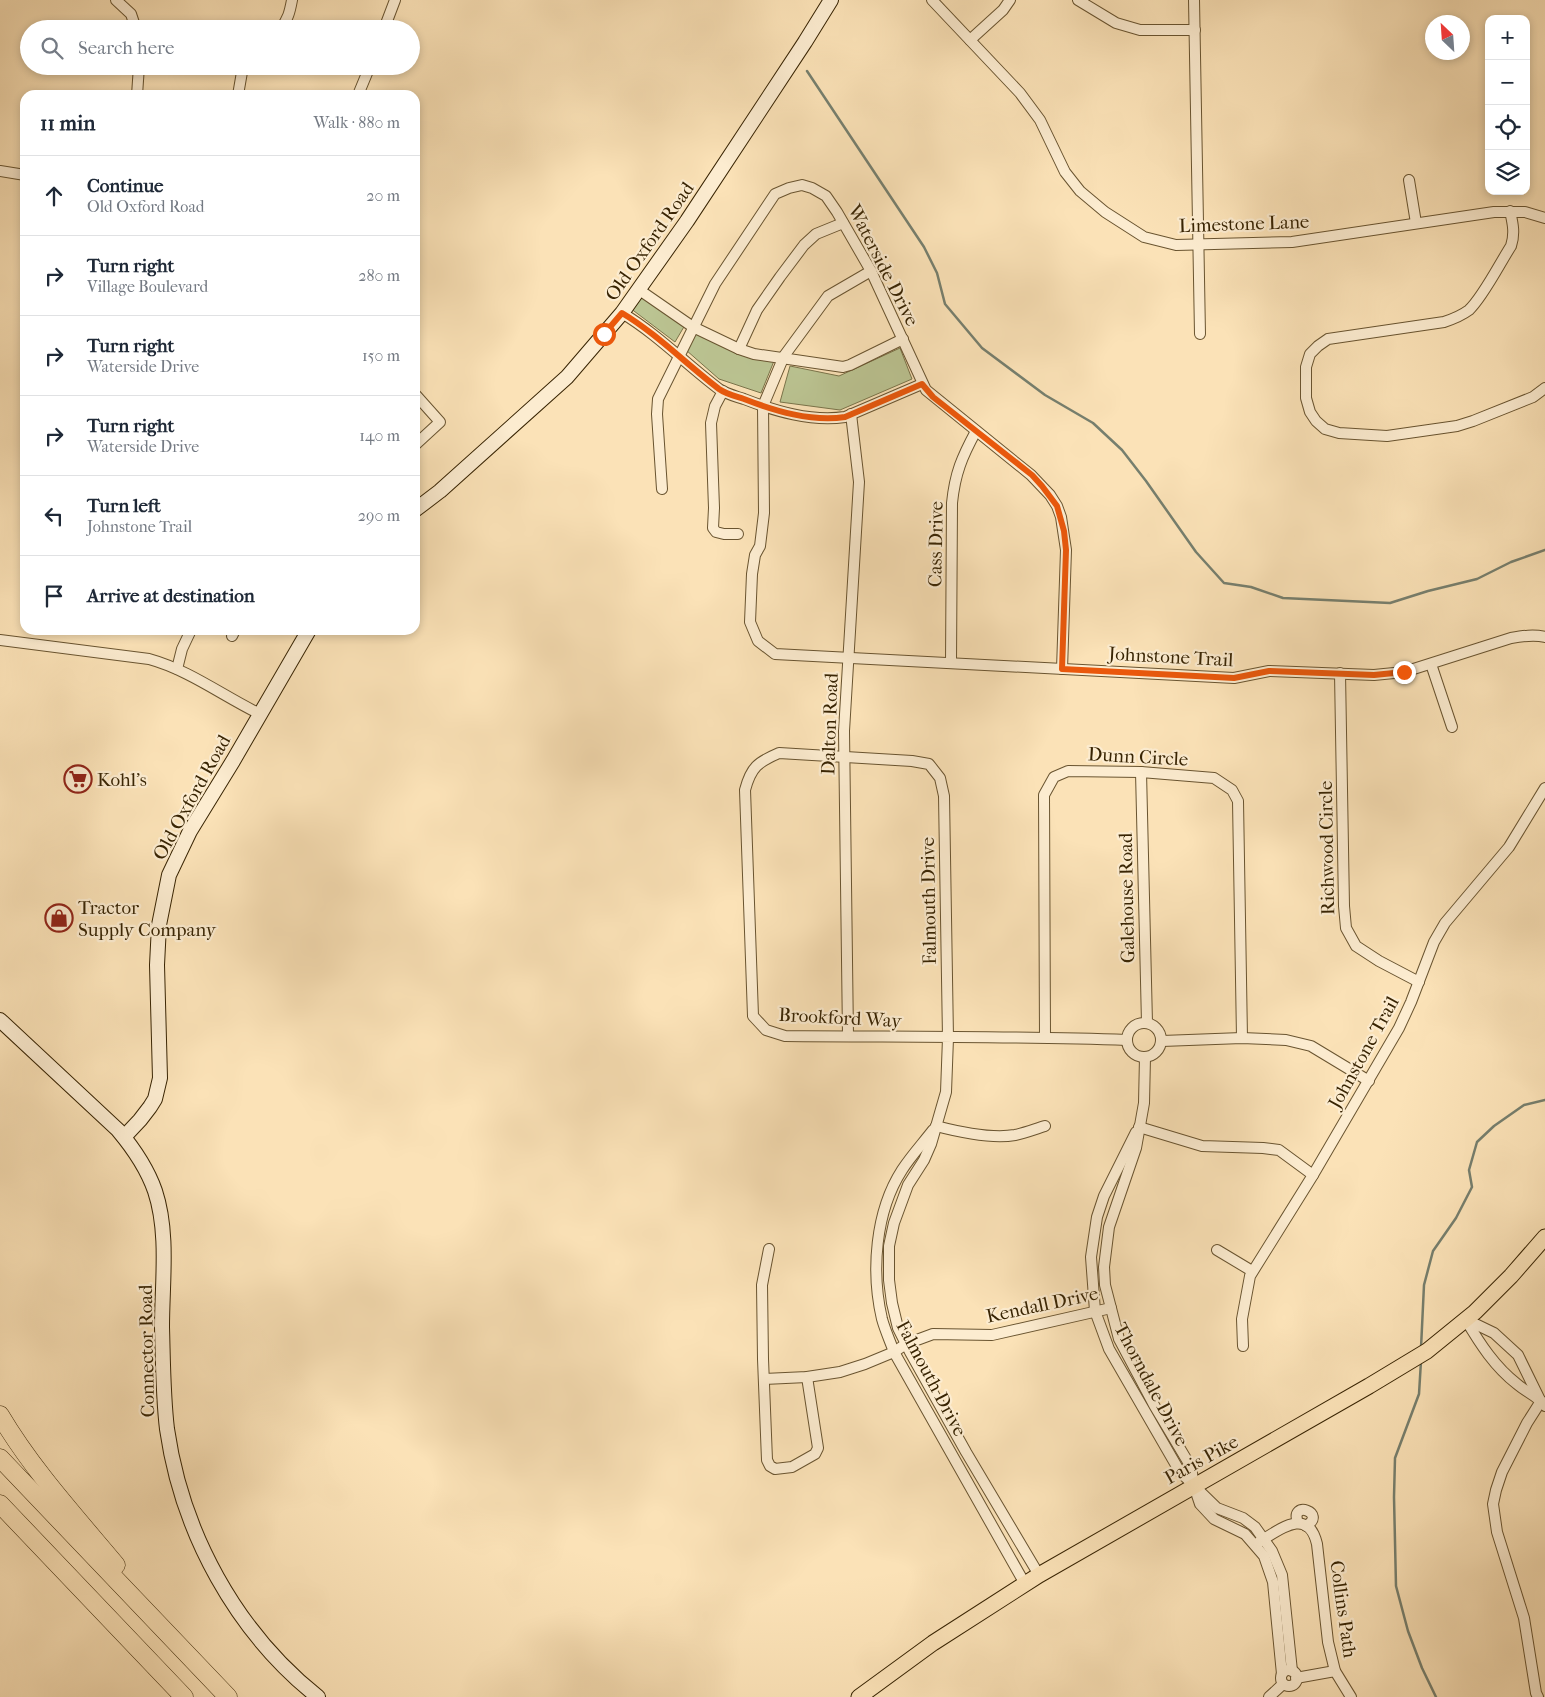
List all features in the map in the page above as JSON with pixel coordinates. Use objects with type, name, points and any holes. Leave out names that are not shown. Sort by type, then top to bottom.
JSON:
[{"type":"highway","points":[[0,1415],[43,1478],[201,1669]]},
{"type":"highway","points":[[0,1458],[228,1697]]},
{"type":"highway","points":[[0,1504],[184,1697]]},
{"type":"highway","points":[[0,1512],[88,1597]]},
{"type":"main road","name":"Paris Pike","points":[[859,1697],[933,1643],[1024,1584],[1287,1434],[1427,1351],[1466,1320],[1511,1276],[1545,1237]]},
{"type":"street","points":[[116,0],[130,14]]},
{"type":"street","points":[[127,0],[132,20]]},
{"type":"street","points":[[287,20],[292,0]]},
{"type":"street","points":[[388,20],[396,0]]},
{"type":"street","name":"Old Oxford Road","points":[[420,506],[440,491],[562,382],[578,366],[622,313],[687,221],[831,0]]},
{"type":"street","name":"Limestone Lane","points":[[932,0],[1020,93],[1040,120],[1065,172],[1080,191],[1105,212],[1144,237],[1176,245],[1292,242],[1510,211],[1525,212],[1545,218]]},
{"type":"street","points":[[970,40],[1003,10],[1010,0]]},
{"type":"street","points":[[1078,0],[1116,23],[1140,30],[1195,30]]},
{"type":"street","points":[[1194,0],[1200,334]]},
{"type":"street","points":[[137,90],[138,75]]},
{"type":"street","points":[[239,90],[242,75]]},
{"type":"street","points":[[360,90],[366,75]]},
{"type":"street","points":[[0,170],[20,174]]},
{"type":"street","points":[[1409,180],[1416,223]]},
{"type":"street","name":"Waterside Drive","points":[[662,489],[657,414],[658,398],[678,355],[715,284],[775,194],[802,185],[812,188],[826,196],[832,204],[871,272],[922,384],[933,397],[1032,475],[1057,506],[1066,550],[1062,669]]},
{"type":"street","points":[[1510,211],[1514,238],[1511,246],[1479,298],[1469,309],[1458,317],[1444,322],[1328,339],[1310,354],[1306,367],[1306,398],[1310,412],[1325,429],[1339,433],[1387,436],[1457,426],[1533,397],[1545,388]]},
{"type":"street","points":[[739,348],[757,310],[804,245],[816,234],[843,223]]},
{"type":"street","points":[[763,406],[783,359],[828,296],[871,272]]},
{"type":"street","points":[[638,289],[693,327],[754,354],[842,367],[850,366],[903,339]]},
{"type":"street","points":[[622,313],[638,323],[723,391],[763,406],[815,418],[832,419],[851,414],[922,384]]},
{"type":"street","points":[[723,391],[715,406],[711,422],[713,528],[716,532],[724,534],[738,534]]},
{"type":"street","points":[[420,400],[440,422],[420,440]]},
{"type":"street","name":"Johnstone Trail","points":[[763,406],[763,522],[760,546],[755,555],[752,574],[750,622],[758,641],[775,654],[1234,678],[1269,671],[1340,674],[1404,672],[1511,638],[1545,637]]},
{"type":"street","name":"Dalton Road","points":[[848,1036],[844,731],[859,482],[851,414]]},
{"type":"street","name":"Cass Drive","points":[[951,663],[952,503],[954,481],[960,463],[976,431]]},
{"type":"street","points":[[177,669],[182,649],[189,635]]},
{"type":"street","name":"Old Oxford Road","points":[[124,1137],[145,1114],[155,1098],[160,1078],[157,965],[159,925],[169,876],[190,831],[306,635]]},
{"type":"street","points":[[0,640],[149,659],[166,663],[260,714]]},
{"type":"street","points":[[1431,664],[1452,728]]},
{"type":"street","name":"Richwood Circle","points":[[1340,674],[1346,928],[1356,946],[1379,961],[1419,982]]},
{"type":"street","name":"Brookford Way","points":[[844,757],[780,753],[764,759],[754,768],[749,776],[745,790],[753,1016],[766,1030],[785,1036],[1045,1037],[1127,1040]]},
{"type":"street","name":"Falmouth Drive","points":[[844,757],[912,761],[929,764],[940,778],[944,796],[948,1038],[946,1092],[924,1160],[908,1184],[894,1223],[889,1246],[889,1280],[898,1328],[906,1344],[966,1452],[1039,1575]]},
{"type":"street","name":"Dunn Circle","points":[[1045,1037],[1044,795],[1054,777],[1068,770],[1141,772],[1214,778],[1232,790],[1238,801],[1242,1038]]},
{"type":"street","name":"Galehouse Road","points":[[1141,772],[1147,1023]]},
{"type":"street","name":"Johnstone Trail","points":[[1244,1346],[1242,1320],[1252,1271],[1313,1175],[1399,1028],[1434,942],[1444,923],[1509,847],[1545,788]]},
{"type":"street","name":"Connector Road","points":[[0,1020],[124,1137],[133,1147],[147,1173],[155,1191],[160,1214],[164,1251],[162,1326],[165,1408],[175,1470],[189,1515],[207,1558],[240,1614],[276,1658],[318,1697]]},
{"type":"street","points":[[1147,1023],[1158,1029],[1162,1041],[1159,1049],[1153,1055],[1145,1057],[1134,1054],[1130,1050],[1127,1040],[1130,1031],[1137,1024],[1147,1023]]},
{"type":"street","points":[[1162,1041],[1242,1038],[1286,1040],[1311,1046],[1369,1081]]},
{"type":"street","name":"Thorndale Drive","points":[[1145,1057],[1144,1103],[1131,1166],[1110,1221],[1106,1242],[1105,1285],[1119,1339],[1154,1405],[1191,1467],[1194,1486]]},
{"type":"street","points":[[936,1126],[957,1132],[982,1135],[1013,1135],[1045,1126]]},
{"type":"street","name":"Falmouth Drive","points":[[936,1126],[902,1171],[888,1199],[881,1224],[877,1255],[878,1294],[883,1320],[894,1352],[1024,1584]]},
{"type":"street","points":[[1139,1127],[1202,1146],[1279,1150],[1313,1175]]},
{"type":"street","name":"Thorndale Drive","points":[[1139,1127],[1104,1196],[1097,1217],[1091,1257],[1095,1311],[1109,1349],[1118,1365],[1180,1472],[1194,1486]]},
{"type":"street","points":[[1097,1217],[1110,1221]]},
{"type":"street","points":[[769,1249],[762,1285],[762,1359],[768,1460],[770,1466],[780,1469],[792,1467],[815,1454],[818,1448],[807,1378]]},
{"type":"street","points":[[1217,1250],[1252,1271]]},
{"type":"street","name":"Kendall Drive","points":[[764,1379],[807,1378],[840,1372],[865,1364],[894,1352],[906,1344],[933,1334],[992,1335],[1111,1308]]},
{"type":"street","points":[[1466,1320],[1480,1344],[1497,1366],[1543,1404]]},
{"type":"street","points":[[1466,1320],[1494,1334],[1518,1355],[1543,1404]]},
{"type":"street","points":[[1538,1697],[1524,1618],[1497,1532],[1493,1504],[1502,1472],[1527,1423],[1543,1404]]},
{"type":"street","points":[[1194,1486],[1216,1508],[1243,1518],[1255,1527],[1265,1539],[1277,1560],[1282,1575],[1289,1677]]},
{"type":"street","points":[[1194,1486],[1200,1504],[1208,1514],[1214,1519],[1245,1534],[1264,1556],[1272,1582],[1289,1677]]},
{"type":"street","name":"Collins Path","points":[[1255,1545],[1282,1528],[1302,1524],[1311,1529],[1317,1544],[1328,1642],[1335,1670],[1351,1697]]},
{"type":"street","points":[[1269,1697],[1289,1677],[1335,1670]]},
{"type":"green space","points":[[639,294],[685,325],[675,342],[630,308]]},
{"type":"green space","points":[[694,332],[774,361],[761,393],[719,379],[686,350]]},
{"type":"green space","points":[[900,348],[912,379],[840,410],[780,402],[790,366],[839,376]]},
{"type":"waterway","points":[[807,71],[924,247],[937,273],[945,304],[982,348],[1045,395],[1093,423],[1122,450],[1196,552],[1224,583],[1251,587],[1283,598],[1390,603],[1477,579],[1511,562],[1545,550]]},
{"type":"waterway","points":[[1421,1348],[1424,1285],[1433,1251],[1456,1218],[1472,1187],[1469,1170],[1477,1142],[1494,1126],[1524,1105],[1545,1100]]},
{"type":"waterway","points":[[1421,1361],[1419,1394],[1395,1458],[1396,1586],[1408,1631],[1422,1668],[1436,1697]]},
{"type":"place","name":"Kohl's","points":[[78,779]]},
{"type":"place","name":"Tractor Supply Company","points":[[59,918]]},
{"type":"route","points":[[604,334],[622,313],[638,323],[726,393],[771,409],[815,418],[832,419],[845,417],[922,384],[933,397],[1032,475],[1057,506],[1064,531],[1066,550],[1062,669],[1234,678],[1282,670],[1374,675],[1404,672]]}]
